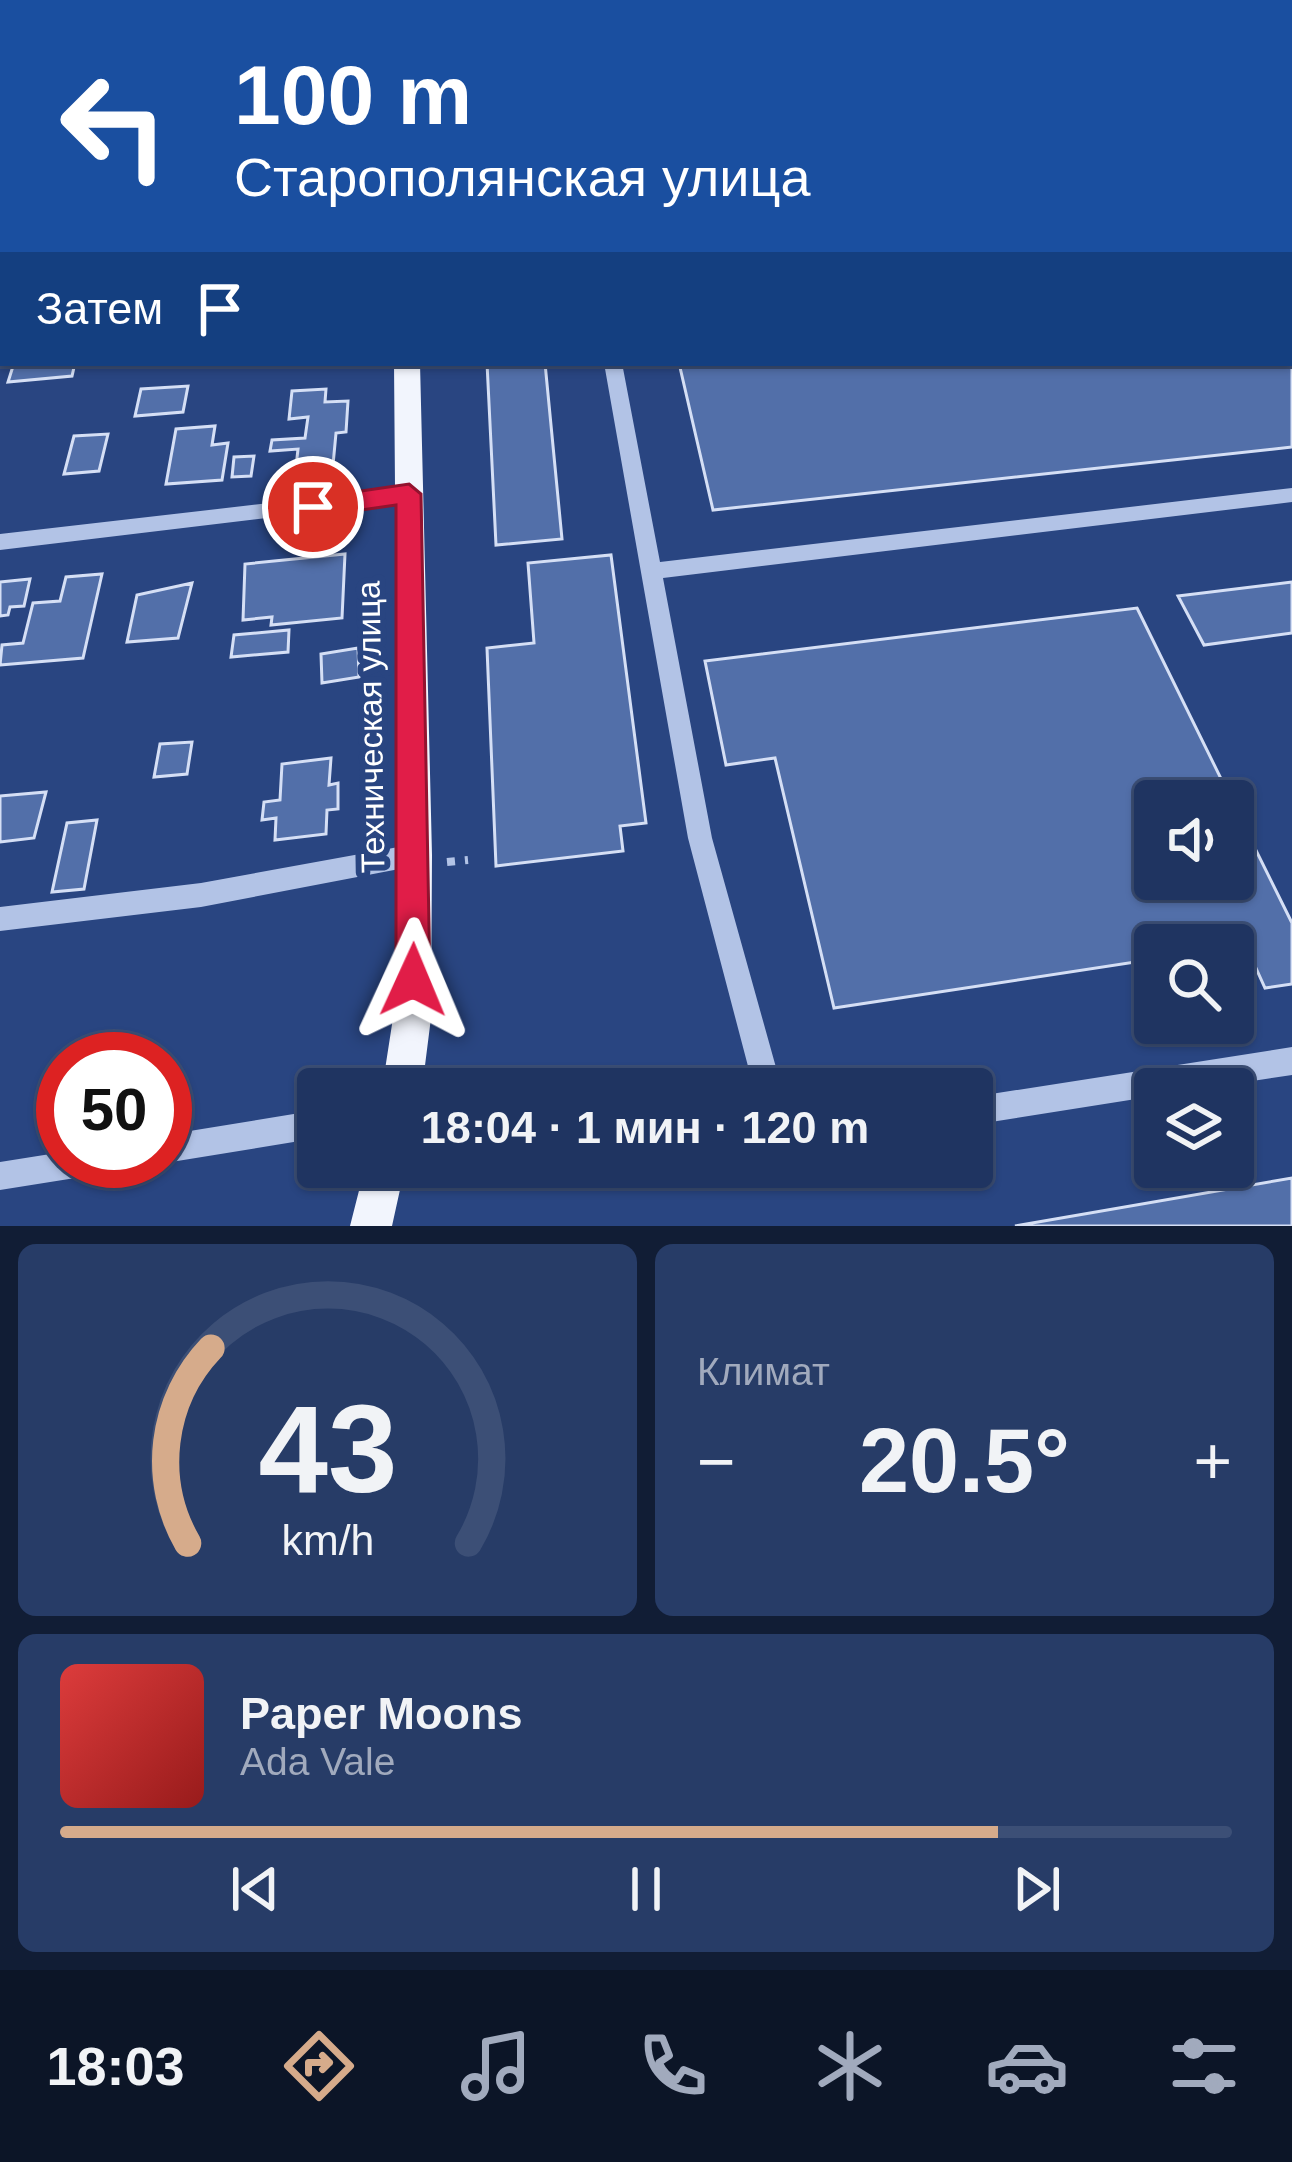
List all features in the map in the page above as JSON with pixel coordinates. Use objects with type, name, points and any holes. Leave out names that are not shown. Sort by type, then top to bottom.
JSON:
[{"type":"main road","name":"Техническая улица","points":[[405,1068],[412,1018],[415,855],[406,366]]},
{"type":"main road","points":[[370,1226],[380,1188]]},
{"type":"street","points":[[614,366],[700,838],[763,1068]]},
{"type":"street","points":[[0,542],[409,494]]},
{"type":"street","points":[[650,571],[1292,495]]},
{"type":"street","points":[[0,920],[201,895],[415,855]]},
{"type":"street","points":[[993,1109],[1292,1060]]},
{"type":"street","points":[[192,1145],[297,1127]]},
{"type":"street","points":[[0,1176],[36,1170]]},
{"type":"building","points":[[13,366],[74,366],[72,376],[8,382]]},
{"type":"building","points":[[487,366],[545,366],[562,539],[496,545]]},
{"type":"building","points":[[680,366],[1292,366],[1292,447],[713,510]]},
{"type":"building","points":[[188,386],[183,412],[135,416],[141,389]]},
{"type":"building","points":[[326,389],[325,402],[348,401],[346,432],[336,433],[333,465],[296,467],[298,449],[270,451],[272,440],[305,438],[308,417],[289,419],[292,391]]},
{"type":"building","points":[[215,426],[212,445],[228,443],[222,480],[166,484],[176,429]]},
{"type":"building","points":[[108,434],[99,471],[64,474],[74,436]]},
{"type":"building","points":[[254,456],[251,476],[232,477],[234,457]]},
{"type":"building","points":[[345,554],[342,618],[271,625],[272,617],[243,620],[245,564]]},
{"type":"building","points":[[611,555],[646,823],[620,826],[623,851],[496,866],[487,648],[534,643],[528,563]]},
{"type":"building","points":[[102,574],[83,658],[0,665],[2,645],[23,643],[33,603],[60,601],[66,577]]},
{"type":"building","points":[[30,579],[24,606],[10,607],[8,615],[0,616],[0,582]]},
{"type":"building","points":[[1292,582],[1292,633],[1204,645],[1178,596]]},
{"type":"building","points":[[192,583],[178,638],[127,642],[137,595]]},
{"type":"building","points":[[1137,608],[1222,780],[1134,780],[1134,900],[1254,900],[1254,846],[1292,923],[1292,984],[1265,988],[1254,964],[1254,924],[1134,924],[1134,962],[834,1008],[775,758],[726,765],[705,661]]},
{"type":"building","points":[[289,630],[288,652],[231,657],[234,635]]},
{"type":"building","points":[[358,648],[359,677],[322,683],[321,654]]},
{"type":"building","points":[[192,742],[187,774],[154,777],[160,744]]},
{"type":"building","points":[[331,758],[329,785],[338,783],[338,809],[327,810],[326,834],[275,840],[276,818],[262,820],[264,802],[280,800],[282,764]]},
{"type":"building","points":[[46,792],[34,838],[0,842],[0,796]]},
{"type":"building","points":[[97,820],[84,889],[52,892],[67,823]]},
{"type":"building","points":[[1292,1178],[1292,1226],[1015,1226],[1254,1188]]},
{"type":"route","points":[[313,507],[409,494],[413,980]]}]
